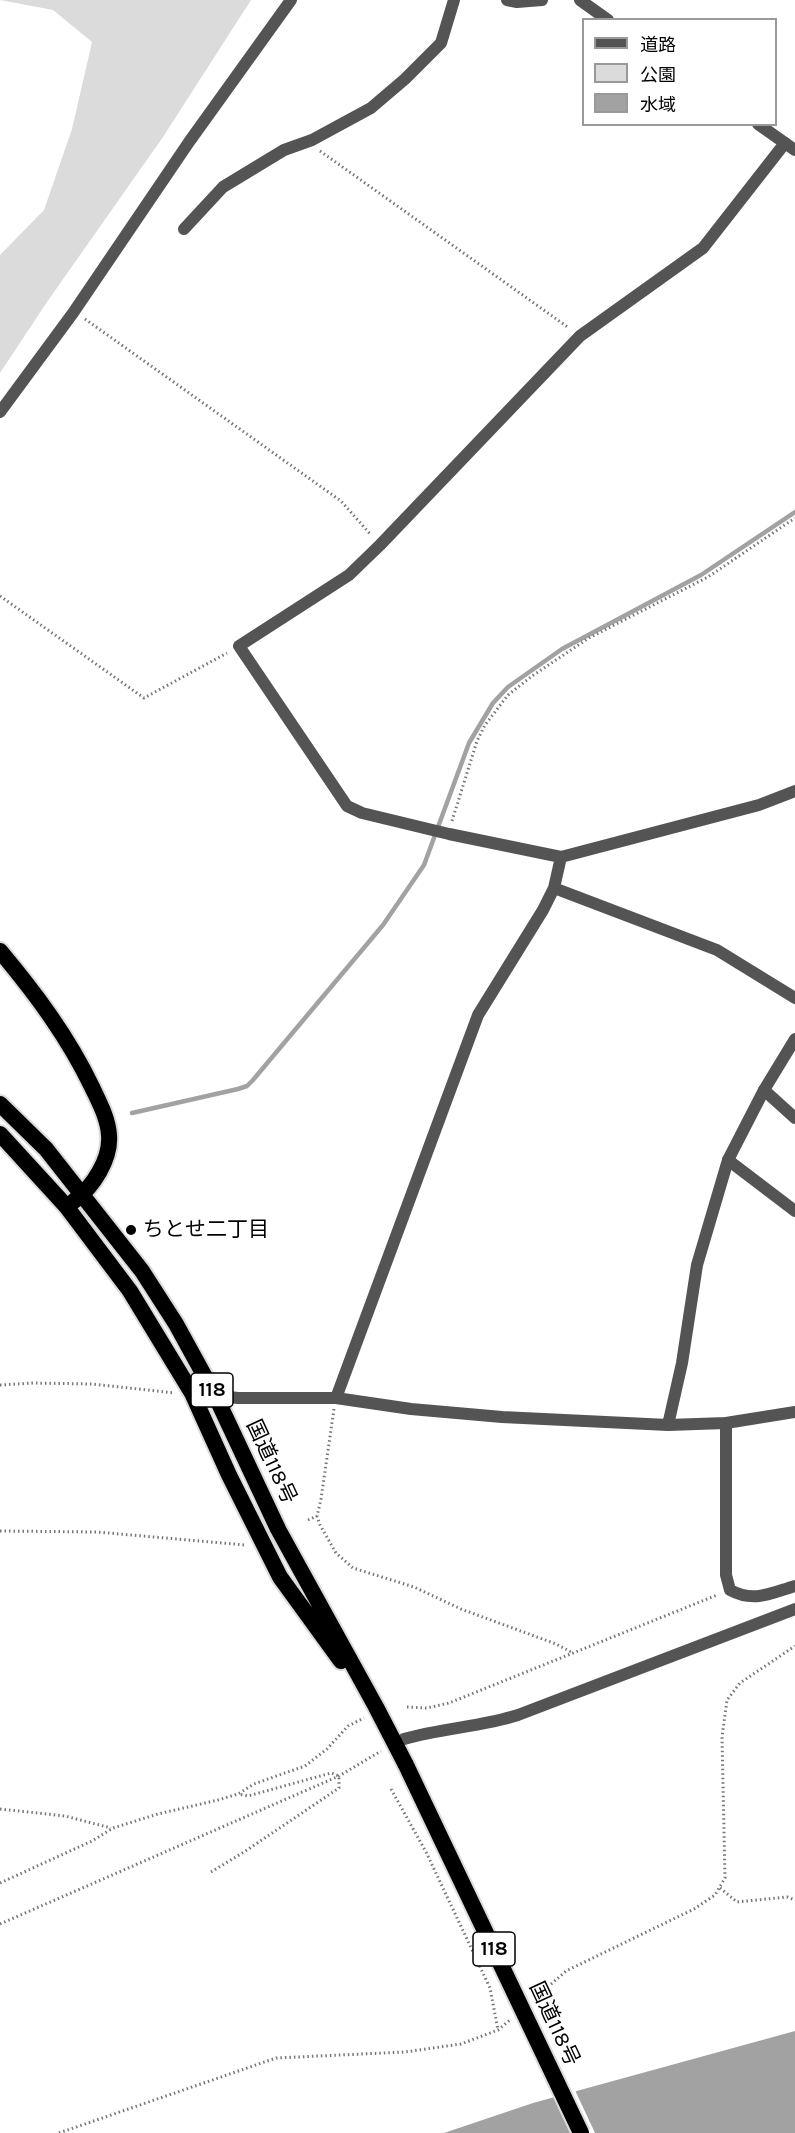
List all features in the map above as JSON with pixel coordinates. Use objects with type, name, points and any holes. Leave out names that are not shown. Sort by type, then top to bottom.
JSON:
[{"type":"highway","points":[[0,951],[71,1045],[100,1104],[107,1124],[109,1137],[105,1158],[93,1182],[82,1195],[66,1206]]},
{"type":"highway","name":"国道118号","points":[[0,1104],[46,1149],[142,1271],[176,1324],[216,1397],[278,1529],[370,1713]]},
{"type":"highway","name":"国道118号","points":[[0,1134],[66,1206],[130,1291],[192,1393],[229,1475],[280,1577],[325,1641],[370,1713],[400,1741],[406,1765],[581,2133]]},
{"type":"street","points":[[0,412],[73,313],[189,142],[291,0]]},
{"type":"street","points":[[184,229],[223,187],[284,150],[312,140],[371,108],[405,79],[441,43],[454,0]]},
{"type":"street","points":[[507,0],[517,2],[542,0]]},
{"type":"street","points":[[580,0],[605,18]]},
{"type":"street","points":[[761,126],[790,147],[703,248],[580,336],[349,575],[239,646],[347,806],[362,813],[561,857],[759,805],[795,791]]},
{"type":"street","points":[[336,1398],[478,1015],[531,932],[554,888],[561,857]]},
{"type":"street","points":[[554,888],[717,950],[795,998]]},
{"type":"street","points":[[668,1425],[682,1363],[697,1265],[728,1160],[795,1039]]},
{"type":"street","points":[[765,1090],[795,1118]]},
{"type":"street","points":[[728,1160],[795,1211]]},
{"type":"street","points":[[192,1393],[216,1397],[336,1398],[411,1409],[502,1417],[668,1425],[726,1423],[795,1412]]},
{"type":"street","points":[[726,1423],[726,1575],[730,1590],[742,1596],[758,1596],[795,1586]]},
{"type":"street","points":[[400,1741],[422,1734],[497,1722],[518,1716],[795,1609]]},
{"type":"path","points":[[312,140],[316,148],[580,336]]},
{"type":"path","points":[[73,313],[341,501],[380,545]]},
{"type":"path","points":[[442,832],[484,725],[508,695],[589,638],[708,577],[795,518]]},
{"type":"path","points":[[0,596],[144,698],[239,646]]},
{"type":"path","points":[[0,1385],[92,1384],[192,1393]]},
{"type":"path","points":[[336,1398],[321,1499],[316,1516],[336,1553],[354,1568],[414,1587],[461,1610],[556,1644],[573,1653]]},
{"type":"path","points":[[308,1520],[316,1516]]},
{"type":"path","points":[[0,1531],[108,1533],[245,1545]]},
{"type":"path","points":[[406,1707],[427,1708],[449,1703],[730,1590]]},
{"type":"path","points":[[532,2000],[566,1971],[694,1909],[715,1895],[725,1878],[722,1737],[727,1700],[740,1683],[795,1646]]},
{"type":"path","points":[[0,1883],[92,1841],[113,1828],[238,1794],[254,1784],[305,1766],[327,1749],[348,1726],[370,1713]]},
{"type":"path","points":[[0,1924],[339,1776],[400,1741]]},
{"type":"path","points":[[238,1794],[248,1796],[331,1773],[339,1776]]},
{"type":"path","points":[[211,1872],[339,1788],[339,1776]]},
{"type":"path","points":[[391,1789],[426,1852],[490,1988],[498,2030]]},
{"type":"path","points":[[0,1809],[65,1816],[113,1828]]},
{"type":"path","points":[[720,1888],[737,1902],[787,1897],[795,1900]]},
{"type":"path","points":[[59,2133],[276,2058],[405,2052],[462,2044],[498,2030],[515,2015]]},
{"type":"green space","points":[[0,0],[251,0],[163,137],[0,373],[0,255],[44,210],[72,129],[92,42],[53,10]]},
{"type":"water","points":[[795,2031],[795,2133],[444,2133],[533,2103]]},
{"type":"pier","points":[[574,2088],[595,2133],[570,2133],[552,2094]]},
{"type":"waterway","points":[[132,1113],[238,1089],[247,1086],[253,1080],[383,925],[424,865],[469,743],[493,703],[508,687],[562,649],[701,575],[795,512]]},
{"type":"place","name":"ちとせ二丁目","points":[[131,1230]]}]
